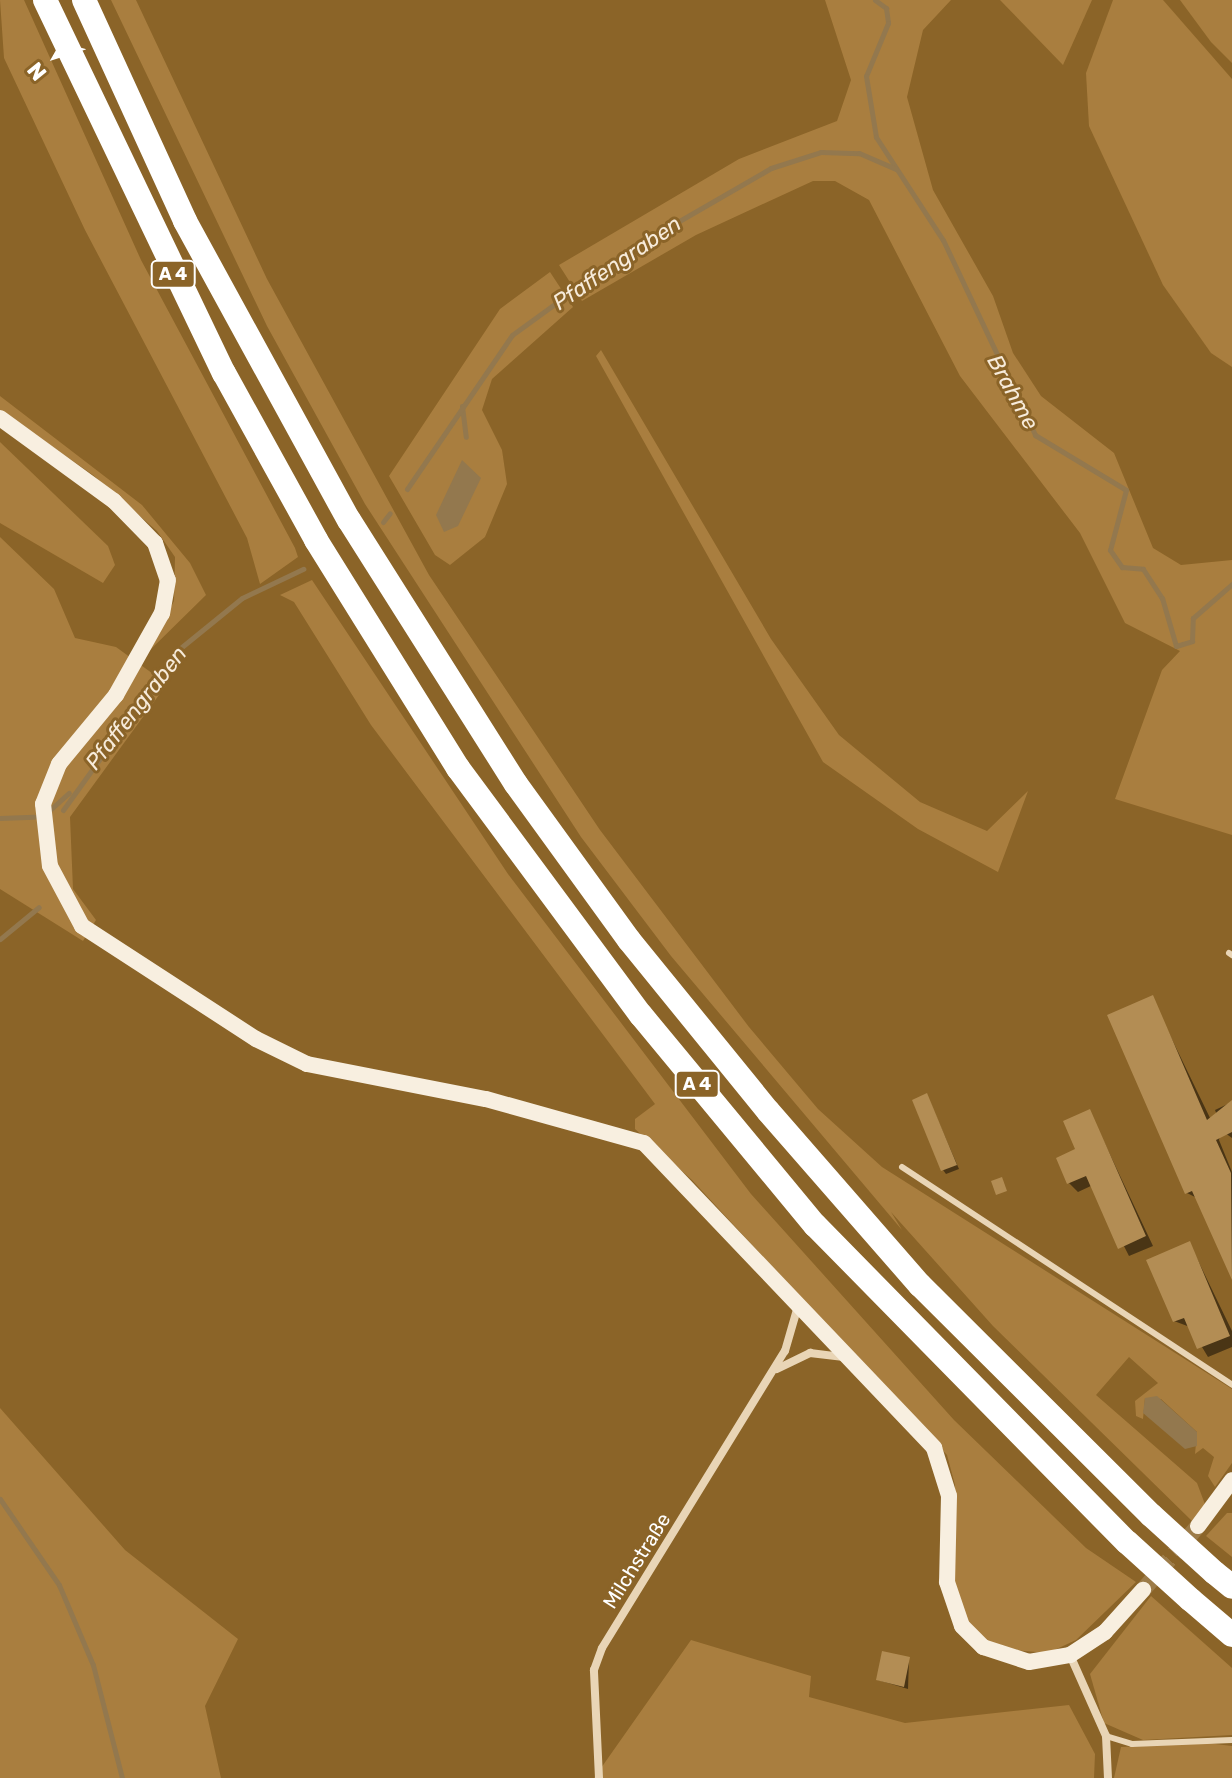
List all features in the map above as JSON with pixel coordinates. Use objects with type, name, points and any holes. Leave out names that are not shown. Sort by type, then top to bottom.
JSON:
[{"type":"highway","name":"A 4","points":[[45,0],[157,243],[316,540],[458,768],[735,1132],[899,1316],[1127,1542],[1232,1635]]},
{"type":"highway","name":"A 4","points":[[84,0],[185,221],[366,551],[516,784],[758,1099],[920,1285],[1151,1515],[1224,1580]]},
{"type":"street","points":[[0,418],[114,501],[155,543],[168,580],[162,613],[116,695],[59,764],[43,804],[50,866],[82,926],[307,1064],[486,1099],[644,1143],[798,1306],[915,1421],[946,1473],[947,1582],[962,1626],[983,1647],[1029,1662],[1070,1655],[1105,1632],[1143,1590]]},
{"type":"street","name":"Milchstraße","points":[[599,1778],[594,1670],[602,1648],[768,1378],[792,1335],[798,1306]]},
{"type":"street","name":"Milchstraße","points":[[768,1378],[789,1358],[810,1353],[854,1362]]},
{"type":"street","points":[[1198,1526],[1232,1480]]},
{"type":"street","points":[[1070,1655],[1106,1736],[1108,1778]]},
{"type":"lane","points":[[902,1167],[1232,1385]]},
{"type":"lane","points":[[1106,1736],[1132,1744],[1232,1740]]},
{"type":"shaded area","points":[[0,0],[24,0],[141,260],[295,548],[298,557],[260,584],[247,538],[85,230],[4,58]]},
{"type":"shaded area","points":[[111,0],[136,0],[267,279],[429,575],[600,830],[749,1027],[818,1109],[882,1167],[1232,1389],[1232,1463],[1215,1487],[1208,1476],[1214,1457],[1203,1448],[1195,1454],[1197,1432],[1161,1399],[1145,1398],[1143,1419],[1136,1416],[1135,1401],[1158,1383],[1129,1357],[1096,1395],[1197,1483],[1206,1507],[1192,1521],[993,1326],[891,1212],[902,1230],[671,956],[581,837],[365,504],[267,326]]},
{"type":"shaded area","points":[[825,0],[951,0],[923,30],[907,97],[933,190],[993,296],[1013,353],[1041,396],[1114,453],[1153,548],[1181,565],[1232,560],[1232,835],[1115,799],[1162,670],[1180,651],[1125,623],[1080,533],[960,376],[869,200],[835,181],[813,181],[696,235],[582,301],[559,265],[739,159],[837,121],[851,80]]},
{"type":"shaded area","points":[[1000,0],[1092,0],[1063,65]]},
{"type":"shaded area","points":[[1113,0],[1163,0],[1232,79],[1232,367],[1211,353],[1163,285],[1089,126],[1086,73]]},
{"type":"shaded area","points":[[1180,0],[1232,0],[1232,63],[1211,42]]},
{"type":"shaded area","points":[[550,272],[573,307],[492,379],[482,410],[502,450],[507,484],[485,537],[450,565],[435,555],[389,476],[500,309]]},
{"type":"shaded area","points":[[601,350],[771,639],[839,735],[920,802],[987,831],[1028,791],[998,872],[918,829],[823,762],[596,356]]},
{"type":"shaded area","points":[[0,396],[142,505],[190,563],[206,595],[148,652],[174,601],[175,557],[157,531],[93,475],[0,410]]},
{"type":"shaded area","points":[[0,442],[108,546],[115,565],[103,583],[0,523]]},
{"type":"shaded area","points":[[462,460],[481,478],[458,526],[444,532],[436,515]]},
{"type":"shaded area","points":[[0,537],[54,589],[75,638],[116,647],[167,684],[70,817],[73,889],[96,920],[83,941],[0,889]]},
{"type":"shaded area","points":[[312,580],[508,874],[751,1194],[954,1420],[1086,1548],[1136,1582],[1076,1640],[1048,1653],[1014,1650],[984,1640],[964,1616],[954,1585],[955,1485],[947,1455],[692,1180],[635,1129],[635,1119],[655,1104],[371,725],[294,602],[280,595]]},
{"type":"shaded area","points":[[1157,1396],[1197,1432],[1197,1446],[1185,1449],[1143,1413],[1145,1398]]},
{"type":"shaded area","points":[[0,1408],[125,1550],[238,1639],[205,1706],[221,1778],[0,1778]]},
{"type":"shaded area","points":[[1227,1513],[1232,1513],[1232,1557],[1206,1536]]},
{"type":"shaded area","points":[[1151,1596],[1232,1668],[1232,1735],[1143,1740],[1104,1723],[1090,1674]]},
{"type":"shaded area","points":[[691,1640],[811,1676],[809,1697],[905,1723],[1069,1705],[1095,1754],[1094,1778],[594,1778]]},
{"type":"shaded area","points":[[1207,1743],[1232,1746],[1232,1778],[1114,1778],[1121,1747]]},
{"type":"building","points":[[1153,995],[1207,1120],[1232,1100],[1232,1132],[1216,1140],[1231,1173],[1232,1280],[1192,1191],[1185,1194],[1107,1015]]},
{"type":"building","points":[[927,1093],[957,1165],[941,1171],[912,1100]]},
{"type":"building","points":[[1090,1109],[1146,1236],[1118,1249],[1086,1176],[1067,1184],[1056,1158],[1075,1149],[1063,1121]]},
{"type":"building","points":[[1002,1177],[1007,1191],[996,1195],[991,1181]]},
{"type":"building","points":[[1190,1241],[1230,1336],[1197,1349],[1184,1318],[1173,1322],[1146,1260]]},
{"type":"building","points":[[882,1651],[910,1657],[904,1687],[876,1680]]},
{"type":"waterway","name":"Brahme","points":[[875,0],[886,8],[888,23],[866,76],[876,137],[943,240],[1035,435],[1126,490],[1110,550],[1122,567],[1143,569],[1162,598],[1176,646],[1192,641],[1193,618],[1232,584]]},
{"type":"waterway","name":"Pfaffengraben","points":[[407,489],[512,335],[629,250],[771,168],[821,152],[859,153],[896,169]]},
{"type":"waterway","points":[[462,406],[466,437]]},
{"type":"waterway","name":"Pfaffengraben","points":[[383,522],[390,513]]},
{"type":"waterway","name":"Pfaffengraben","points":[[63,810],[178,650],[242,598],[303,569]]},
{"type":"waterway","points":[[51,809],[69,793]]},
{"type":"waterway","points":[[0,818],[34,817]]},
{"type":"waterway","name":"Pfaffengraben","points":[[0,939],[39,907]]},
{"type":"waterway","points":[[0,1499],[59,1585],[93,1665],[122,1778]]},
{"type":"tunnel","points":[[1143,1590],[1198,1526]]}]
